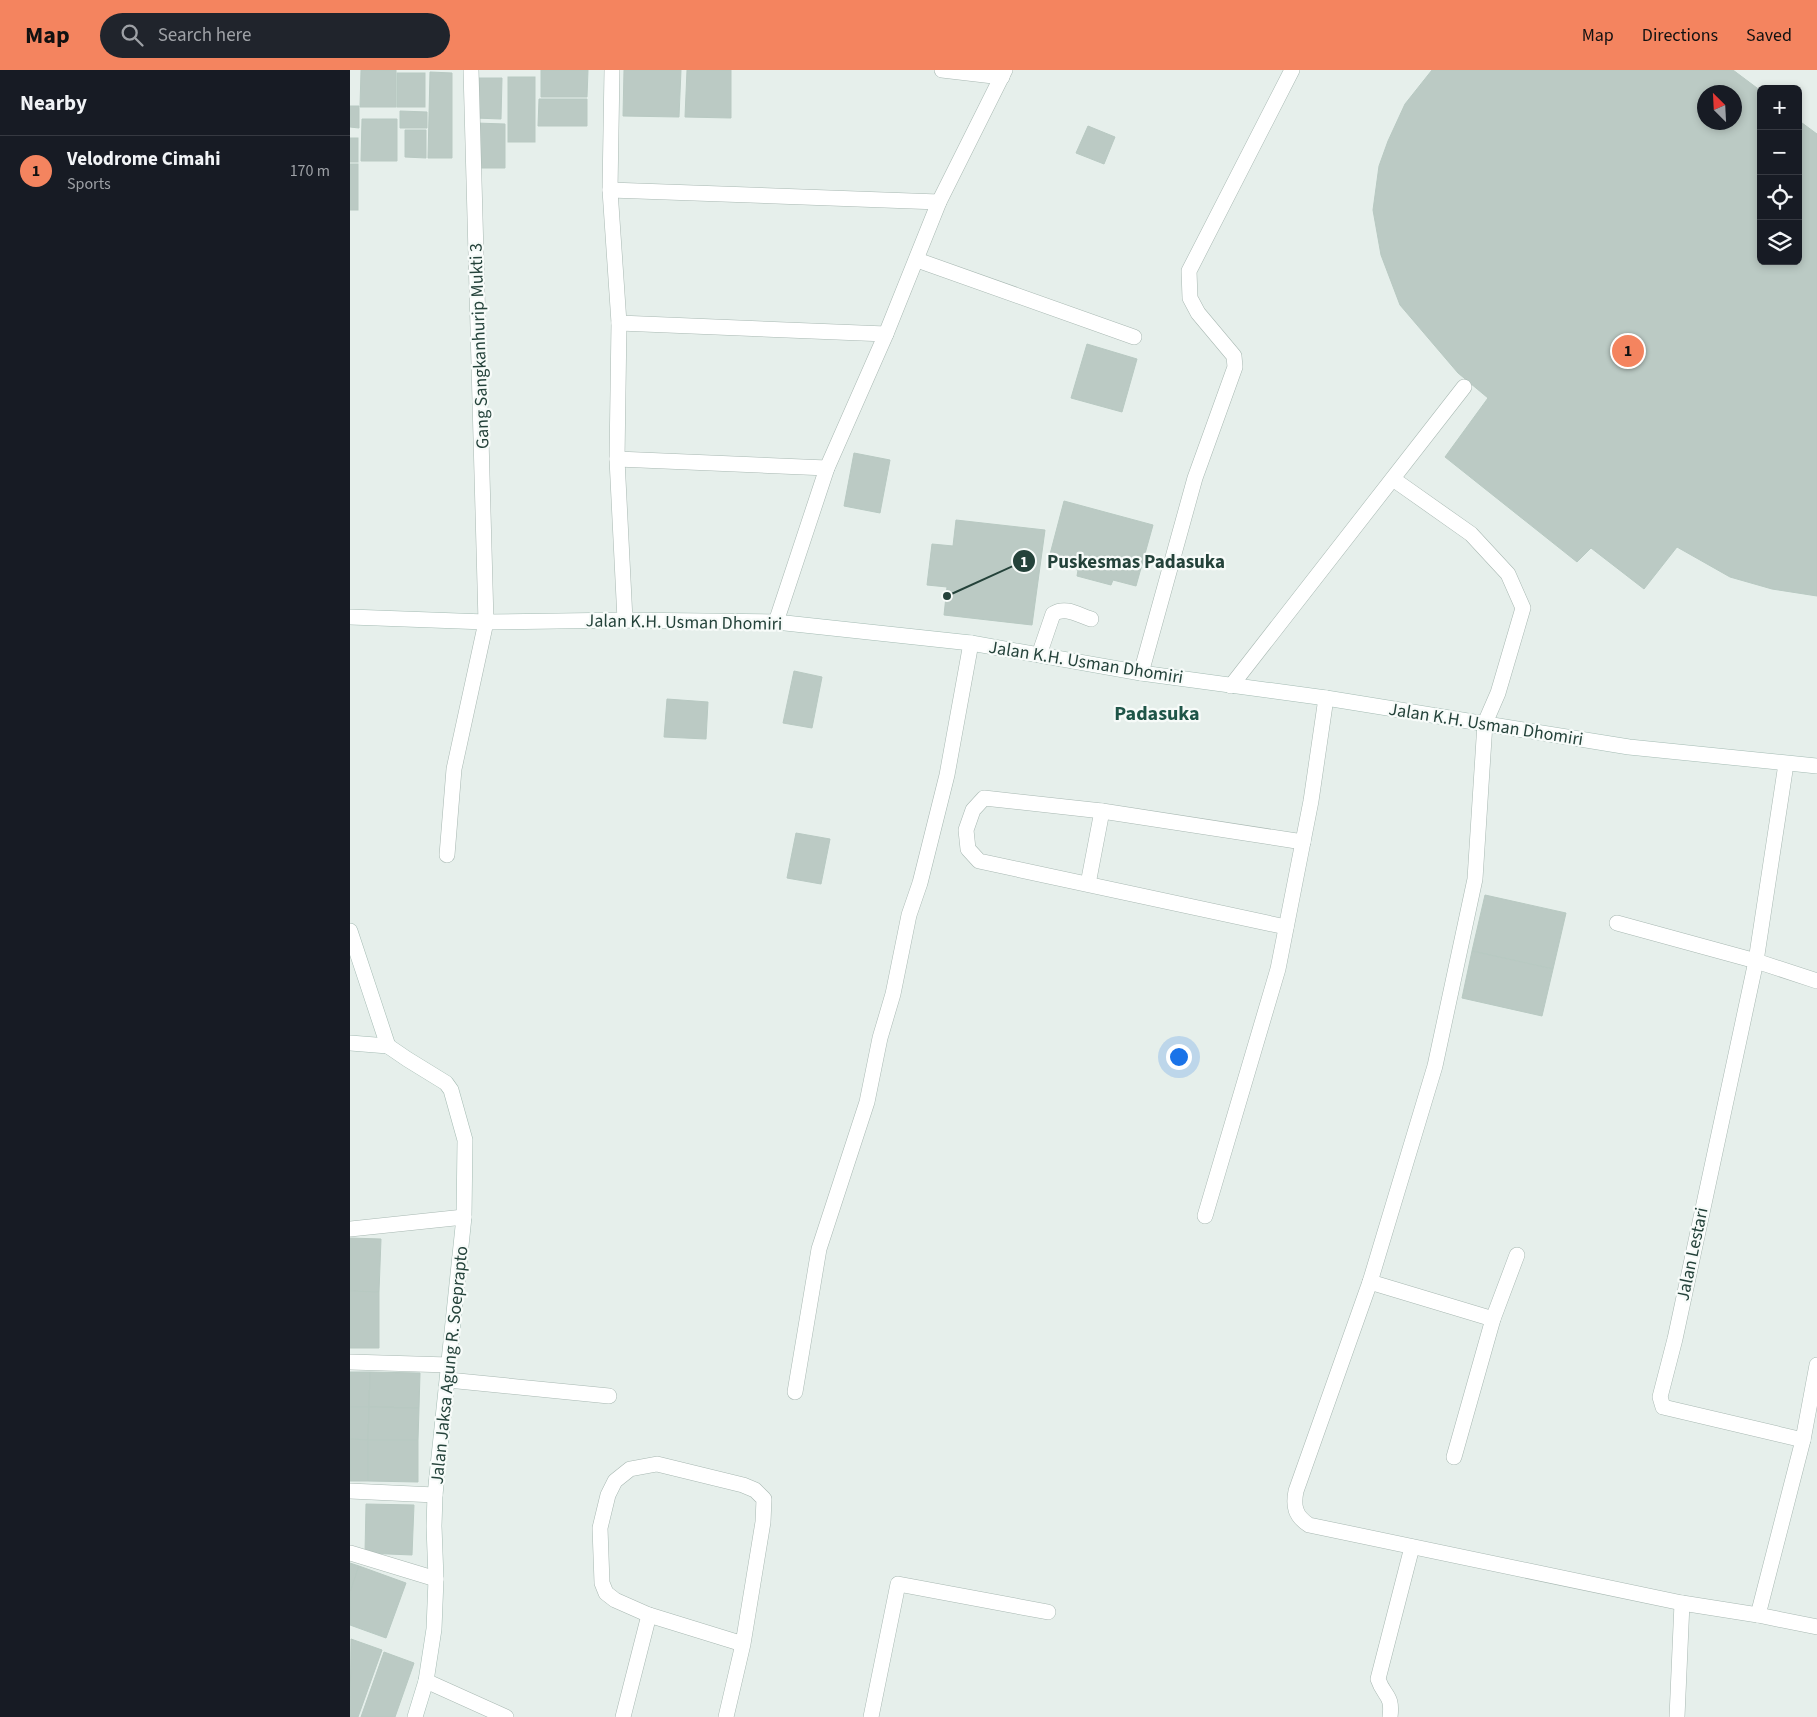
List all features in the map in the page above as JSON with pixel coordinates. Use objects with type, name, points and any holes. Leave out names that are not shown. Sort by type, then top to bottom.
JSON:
[{"type":"street","name":"Gang Sangkanhurip Mukti 3","points":[[447,855],[454,769],[486,622],[471,70]]},
{"type":"street","points":[[612,70],[610,190],[619,323],[616,459],[625,620]]},
{"type":"street","points":[[776,622],[827,468],[886,334],[939,202],[1004,74],[942,70]]},
{"type":"street","points":[[1141,673],[1195,478],[1235,367],[1234,356],[1198,313],[1190,298],[1188,271],[1292,70]]},
{"type":"street","points":[[610,190],[939,202]]},
{"type":"street","points":[[917,260],[1134,337]]},
{"type":"street","points":[[619,323],[886,334]]},
{"type":"street","points":[[1231,686],[1464,387]]},
{"type":"street","points":[[616,459],[827,468]]},
{"type":"street","points":[[1393,479],[1471,534],[1508,574],[1523,608],[1498,693],[1485,722],[1473,888],[1436,1066],[1370,1282],[1296,1491],[1294,1502],[1296,1512],[1309,1525],[1682,1603],[1817,1627]]},
{"type":"street","points":[[1038,655],[1053,614],[1059,610],[1067,610],[1091,620]]},
{"type":"street","name":"Jalan K.H. Usman Dhomiri","points":[[350,617],[486,622],[625,620],[776,622],[971,643],[1141,673],[1485,722],[1629,747],[1817,766]]},
{"type":"street","points":[[795,1392],[819,1248],[867,1102],[880,1038],[893,994],[909,915],[920,883],[947,775],[971,643]]},
{"type":"street","points":[[1205,1216],[1273,986],[1303,842],[1326,698]]},
{"type":"street","points":[[1756,961],[1786,764]]},
{"type":"street","points":[[1286,927],[979,861],[968,849],[966,830],[973,810],[984,798],[1102,811],[1303,842]]},
{"type":"street","points":[[1088,884],[1102,811]]},
{"type":"street","points":[[1617,923],[1756,961],[1817,981]]},
{"type":"street","points":[[350,932],[388,1046],[350,1043]]},
{"type":"street","name":"Jalan Lestari","points":[[1756,961],[1675,1339],[1660,1396],[1663,1406],[1803,1440]]},
{"type":"street","name":"Jalan Jaksa Agung R. Soeprapto","points":[[388,1046],[446,1083],[451,1090],[465,1140],[464,1217],[436,1494],[434,1526],[436,1579],[434,1629],[426,1681],[415,1717]]},
{"type":"street","points":[[350,1229],[464,1217]]},
{"type":"street","points":[[1454,1457],[1493,1319],[1517,1255]]},
{"type":"street","points":[[1370,1282],[1493,1319]]},
{"type":"street","points":[[350,1362],[448,1372],[609,1396]]},
{"type":"street","points":[[1758,1615],[1803,1440],[1817,1365]]},
{"type":"street","points":[[726,1717],[743,1644],[764,1510],[764,1499],[755,1490],[743,1484],[658,1464],[630,1469],[615,1481],[608,1495],[600,1528],[602,1583],[606,1593],[615,1600],[648,1616],[743,1644]]},
{"type":"street","points":[[350,1491],[436,1494]]},
{"type":"street","points":[[1390,1717],[1392,1706],[1378,1679],[1412,1547]]},
{"type":"street","points":[[350,1553],[436,1579]]},
{"type":"street","points":[[871,1717],[898,1584],[1048,1612]]},
{"type":"street","points":[[1677,1717],[1682,1603]]},
{"type":"street","points":[[623,1717],[648,1616]]},
{"type":"street","points":[[426,1681],[506,1717]]},
{"type":"building","points":[[361,70],[396,70],[396,107],[360,107]]},
{"type":"building","points":[[541,70],[588,70],[587,97],[541,97]]},
{"type":"building","points":[[624,70],[681,70],[679,117],[623,116]]},
{"type":"building","points":[[687,70],[731,70],[731,118],[685,117]]},
{"type":"building","points":[[1432,70],[1733,70],[1757,88],[1757,265],[1802,265],[1802,123],[1817,134],[1817,596],[1772,589],[1730,577],[1677,547],[1644,589],[1591,548],[1577,562],[1445,457],[1488,398],[1458,373],[1400,305],[1381,255],[1373,210],[1379,166],[1405,104]]},
{"type":"building","points":[[430,72],[452,73],[452,158],[428,158]]},
{"type":"building","points":[[397,73],[425,73],[425,107],[397,107]]},
{"type":"building","points":[[508,77],[535,77],[535,142],[508,142]]},
{"type":"building","points":[[476,78],[502,78],[501,119],[475,118]]},
{"type":"building","points":[[539,99],[587,99],[587,126],[538,126]]},
{"type":"building","points":[[350,106],[359,106],[359,128],[350,127]]},
{"type":"building","points":[[400,111],[427,112],[427,128],[400,128]]},
{"type":"building","points":[[362,119],[397,119],[397,161],[361,161]]},
{"type":"building","points":[[476,123],[505,124],[505,168],[475,168]]},
{"type":"building","points":[[1088,126],[1115,137],[1104,164],[1076,153]]},
{"type":"building","points":[[405,130],[426,130],[426,158],[405,157]]},
{"type":"building","points":[[350,138],[358,138],[358,162],[350,162]]},
{"type":"building","points":[[350,164],[358,164],[358,210],[350,210]]},
{"type":"building","points":[[1087,344],[1137,359],[1122,412],[1071,398]]},
{"type":"building","points":[[854,453],[890,460],[880,513],[844,506]]},
{"type":"building","points":[[1064,501],[1153,525],[1136,586],[1113,580],[1111,585],[1077,576],[1078,570],[1048,562]]},
{"type":"building","points":[[956,520],[1045,530],[1032,625],[944,615],[947,587],[927,585],[932,544],[953,546]]},
{"type":"building","points":[[794,671],[822,677],[812,728],[783,723]]},
{"type":"building","points":[[667,699],[708,702],[706,739],[664,737]]},
{"type":"building","points":[[796,833],[830,839],[821,884],[787,878]]},
{"type":"building","points":[[1485,895],[1566,913],[1553,969],[1472,951]]},
{"type":"building","points":[[1472,951],[1553,969],[1542,1016],[1462,998]]},
{"type":"building","points":[[350,1238],[381,1239],[379,1292],[350,1291]]},
{"type":"building","points":[[350,1291],[379,1292],[379,1348],[350,1348]]},
{"type":"building","points":[[350,1372],[370,1372],[369,1407],[350,1407]]},
{"type":"building","points":[[370,1372],[420,1373],[419,1408],[369,1407]]},
{"type":"building","points":[[350,1407],[369,1407],[368,1440],[350,1439]]},
{"type":"building","points":[[369,1407],[419,1408],[418,1440],[368,1440]]},
{"type":"building","points":[[350,1439],[368,1440],[368,1481],[350,1481]]},
{"type":"building","points":[[368,1440],[418,1440],[418,1482],[368,1481]]},
{"type":"building","points":[[366,1504],[414,1505],[412,1555],[365,1553]]},
{"type":"building","points":[[350,1563],[359,1566],[350,1592]]},
{"type":"building","points":[[359,1566],[406,1583],[386,1638],[350,1625],[350,1592]]},
{"type":"building","points":[[351,1639],[382,1650],[358,1717],[350,1717]]},
{"type":"building","points":[[384,1652],[414,1663],[395,1717],[361,1717]]},
{"type":"place","name":"Velodrome Cimahi","points":[[1628,351]]},
{"type":"place","name":"Puskesmas Padasuka","points":[[947,596]]},
{"type":"district","name":"Padasuka","points":[[1157,713]]}]
